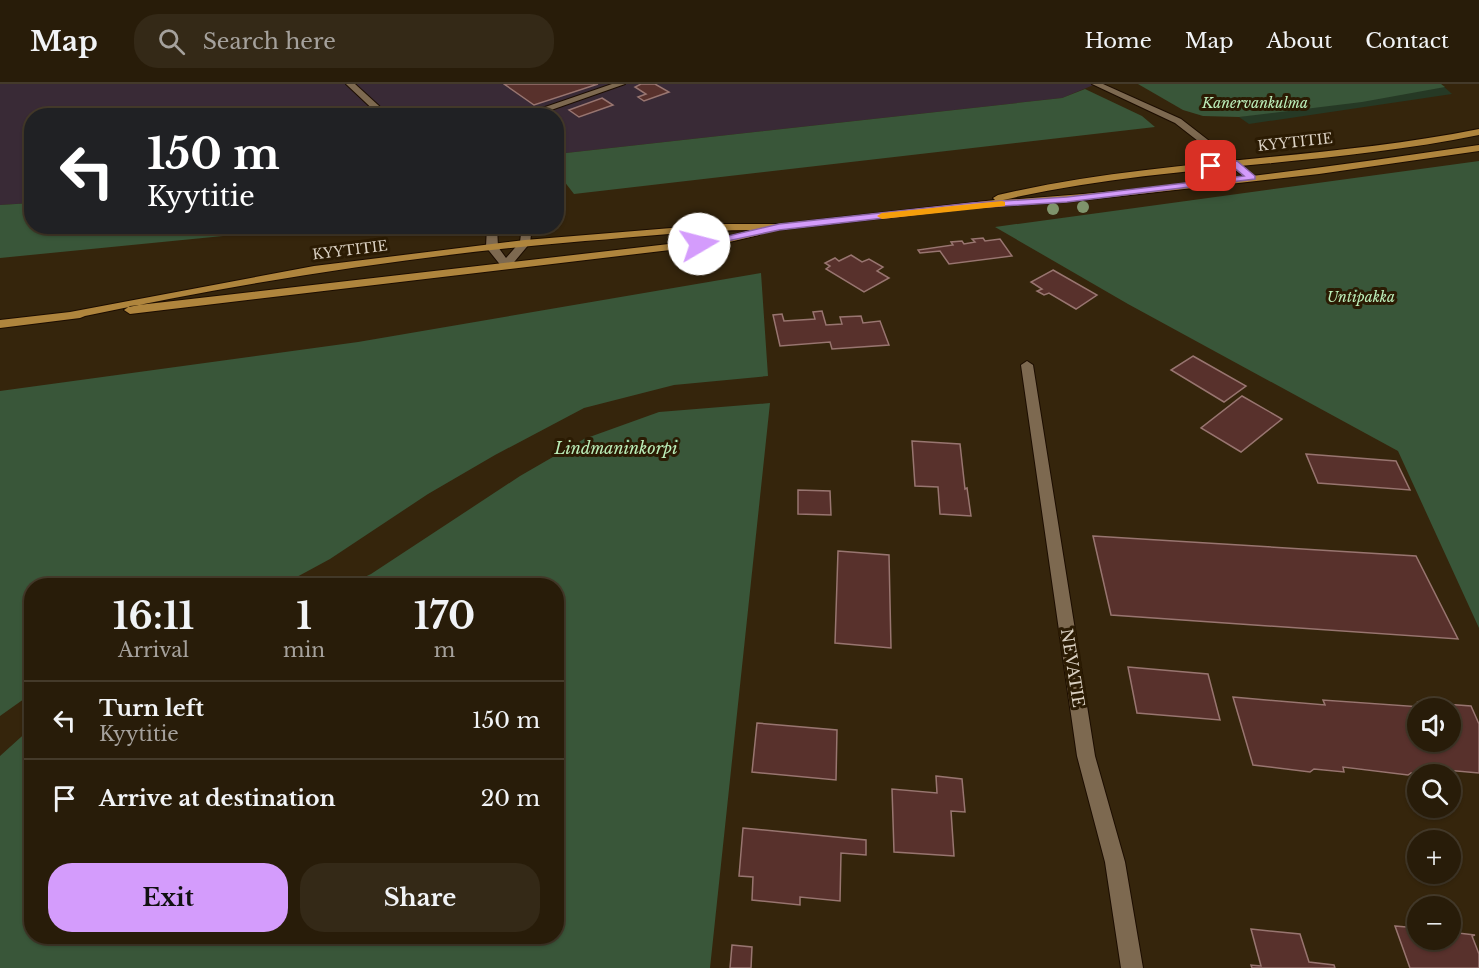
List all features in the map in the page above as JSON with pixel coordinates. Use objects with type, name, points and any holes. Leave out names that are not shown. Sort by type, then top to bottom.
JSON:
[{"type":"main road","name":"KYYTITIE","points":[[972,206],[1025,191],[1117,175],[1392,148],[1479,132]]},
{"type":"main road","name":"KYYTITIE","points":[[71,315],[156,297],[314,269],[525,243],[720,227],[779,227],[972,206],[1067,199],[1414,159],[1479,148]]},
{"type":"main road","name":"KYYTITIE","points":[[1,324],[71,315],[158,308],[721,241],[779,227]]},
{"type":"street","points":[[350,84],[377,108]]},
{"type":"street","points":[[548,108],[621,84]]},
{"type":"street","points":[[1096,84],[1178,121],[1252,177]]},
{"type":"street","points":[[492,234],[492,248],[506,265],[525,243],[526,234]]},
{"type":"street","name":"NEVATIE","points":[[1027,365],[1086,756],[1115,862],[1132,968]]},
{"type":"shaded area","points":[[0,84],[1096,84],[1062,98],[564,153],[564,108],[24,108],[24,203],[0,205]]},
{"type":"green space","name":"Kanervankulma","points":[[1138,84],[1441,84],[1445,87],[1362,102],[1239,117],[1203,116],[1183,110]]},
{"type":"green space","points":[[1441,84],[1452,94],[1249,124],[1239,117]]},
{"type":"green space","points":[[1085,89],[1142,116],[1155,127],[574,194],[564,181],[564,153],[1062,98]]},
{"type":"green space","name":"Untipakka","points":[[1479,161],[1479,628],[1398,451],[1128,304],[995,227]]},
{"type":"green space","points":[[24,203],[24,234],[242,234],[0,258],[0,205]]},
{"type":"green space","points":[[761,273],[768,376],[674,385],[584,408],[495,455],[428,494],[330,559],[295,578],[24,578],[24,699],[0,716],[0,391],[358,342]]},
{"type":"green space","name":"Lindmaninkorpi","points":[[770,403],[710,968],[0,968],[0,756],[24,734],[24,944],[564,944],[564,578],[363,578],[520,476],[584,439],[659,412]]},
{"type":"building","points":[[504,84],[598,84],[534,105]]},
{"type":"building","points":[[641,84],[655,84],[669,92],[644,101],[638,97],[646,94],[635,87]]},
{"type":"building","points":[[602,98],[613,105],[579,117],[569,110]]},
{"type":"building","points":[[983,238],[985,241],[1000,239],[1012,256],[949,264],[940,251],[920,253],[918,250],[953,245],[951,242],[962,241],[964,244],[975,242],[972,239]]},
{"type":"building","points":[[851,255],[862,262],[869,259],[883,267],[877,271],[889,278],[864,292],[826,269],[830,266],[825,263],[835,258],[839,261]]},
{"type":"building","points":[[1053,270],[1097,295],[1076,309],[1049,293],[1044,295],[1037,291],[1042,289],[1031,282]]},
{"type":"building","points":[[822,311],[826,325],[842,324],[840,317],[861,316],[863,323],[880,321],[889,345],[832,349],[830,342],[780,346],[773,315],[782,314],[784,321],[815,319],[813,312]]},
{"type":"building","points":[[1193,356],[1246,386],[1224,402],[1171,370]]},
{"type":"building","points":[[1242,396],[1282,419],[1241,452],[1201,428]]},
{"type":"building","points":[[912,441],[960,444],[965,489],[967,488],[971,516],[940,514],[938,487],[915,486]]},
{"type":"building","points":[[1306,454],[1396,461],[1410,490],[1318,483]]},
{"type":"building","points":[[798,490],[830,491],[831,515],[798,514]]},
{"type":"building","points":[[1093,536],[1416,556],[1458,639],[1111,615]]},
{"type":"building","points":[[838,551],[889,555],[891,648],[835,643]]},
{"type":"building","points":[[1128,667],[1208,674],[1220,720],[1137,713]]},
{"type":"building","points":[[1233,697],[1325,705],[1323,700],[1407,706],[1407,752],[1461,752],[1461,705],[1471,706],[1479,724],[1479,773],[1461,771],[1461,764],[1407,764],[1407,775],[1343,767],[1344,772],[1314,769],[1310,772],[1253,765]]},
{"type":"building","points":[[757,723],[837,730],[836,780],[752,772]]},
{"type":"building","points":[[936,776],[962,779],[965,812],[951,811],[954,856],[894,852],[892,789],[937,793]]},
{"type":"building","points":[[743,828],[866,840],[866,855],[841,853],[840,901],[800,897],[800,905],[752,900],[753,877],[739,876]]},
{"type":"building","points":[[1395,926],[1407,927],[1407,950],[1461,950],[1461,933],[1475,935],[1472,936],[1479,954],[1479,968],[1410,968]]},
{"type":"building","points":[[1251,929],[1300,934],[1309,962],[1334,965],[1335,968],[1252,968],[1251,965],[1261,966]]},
{"type":"building","points":[[732,945],[752,947],[751,968],[730,968]]},
{"type":"slow traffic","points":[[882,216],[1002,204]]},
{"type":"route","points":[[699,244],[779,227],[972,206],[1067,199],[1252,177],[1234,163],[1211,166]]}]
